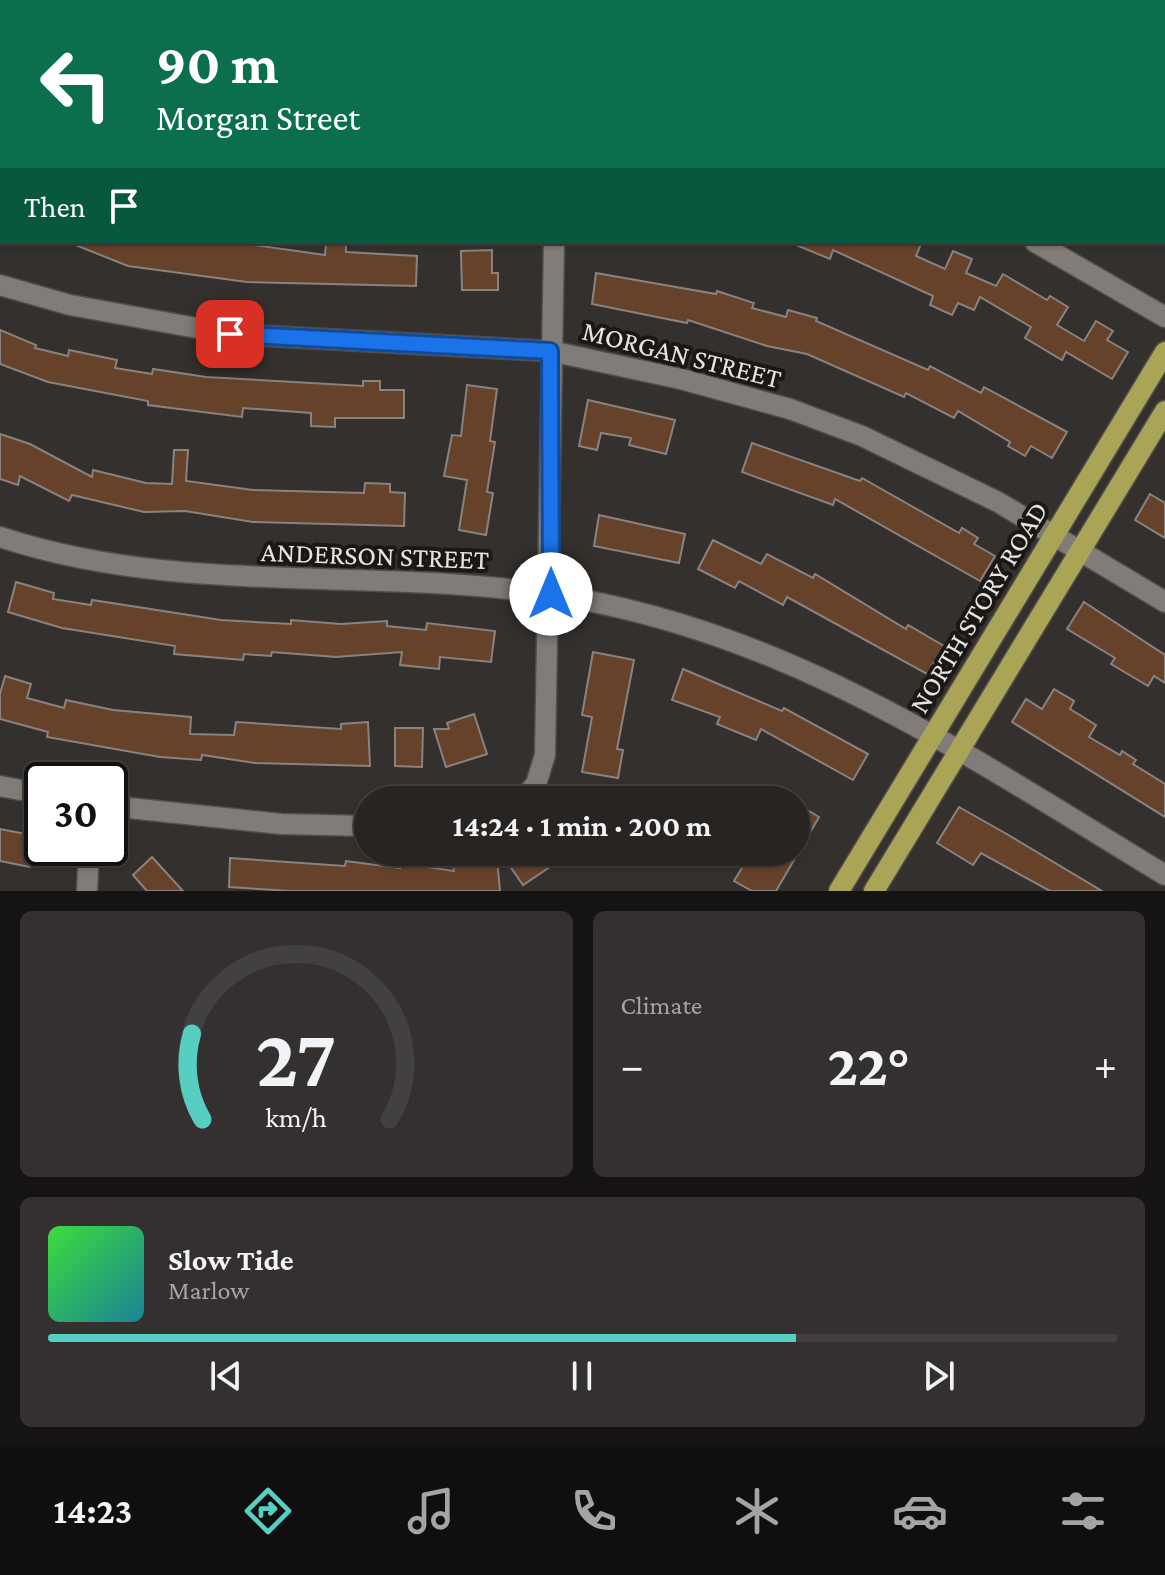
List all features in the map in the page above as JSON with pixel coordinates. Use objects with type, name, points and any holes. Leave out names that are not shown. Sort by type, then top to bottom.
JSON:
[{"type":"main road","name":"NORTH STORY ROAD","points":[[839,891],[1165,352]]},
{"type":"main road","name":"NORTH STORY ROAD","points":[[874,891],[1165,411]]},
{"type":"street","points":[[534,786],[545,755],[551,594],[550,351],[554,244]]},
{"type":"street","points":[[1038,244],[1165,317]]},
{"type":"street","name":"MORGAN STREET","points":[[0,285],[148,321],[230,334],[550,351],[681,379],[790,409],[862,436],[998,502],[1165,602]]},
{"type":"street","name":"ANDERSON STREET","points":[[0,537],[127,566],[270,580],[464,584],[551,594],[648,614],[776,655],[873,701],[1165,875]]},
{"type":"street","points":[[0,786],[24,791]]},
{"type":"street","points":[[128,808],[281,824],[354,826]]},
{"type":"street","points":[[87,891],[88,866]]},
{"type":"building","points":[[73,244],[246,244],[325,255],[326,244],[346,244],[346,252],[417,256],[416,286],[247,282],[128,266]]},
{"type":"building","points":[[794,244],[921,244],[916,256],[945,269],[953,251],[972,259],[966,273],[996,286],[1003,274],[1047,300],[1050,296],[1068,307],[1057,325],[1084,341],[1096,321],[1113,331],[1107,340],[1128,352],[1112,379],[1066,352],[1062,360],[1025,338],[1031,327],[980,297],[974,310],[958,303],[952,315],[930,305],[933,296],[833,250],[830,259]]},
{"type":"building","points":[[492,250],[492,273],[498,273],[498,290],[462,290],[461,251]]},
{"type":"building","points":[[596,273],[716,294],[717,291],[754,303],[752,308],[786,317],[788,310],[817,318],[816,321],[928,370],[930,366],[981,393],[984,387],[1067,432],[1052,458],[1031,446],[1025,456],[1008,446],[1010,442],[958,411],[954,418],[906,393],[904,397],[807,354],[767,346],[688,320],[687,323],[592,304]]},
{"type":"building","points":[[0,330],[36,345],[35,348],[68,356],[69,350],[117,360],[115,368],[152,374],[153,369],[206,377],[363,386],[363,381],[380,381],[380,390],[404,390],[404,418],[335,418],[335,427],[311,426],[311,413],[243,408],[242,417],[148,405],[148,401],[48,382],[0,364]]},
{"type":"building","points":[[467,385],[497,389],[490,441],[495,442],[487,492],[493,493],[486,535],[459,530],[467,480],[444,476],[452,435],[461,436]]},
{"type":"building","points":[[588,400],[675,420],[666,454],[629,445],[631,438],[601,433],[597,450],[579,446]]},
{"type":"building","points":[[0,434],[30,444],[92,477],[93,470],[146,483],[172,484],[174,450],[188,450],[186,481],[253,490],[364,493],[365,483],[390,484],[390,492],[405,493],[404,526],[253,522],[185,511],[144,512],[72,495],[69,501],[20,476],[18,485],[0,479]]},
{"type":"building","points":[[752,443],[860,481],[862,478],[959,533],[962,528],[978,538],[974,544],[995,556],[980,581],[835,499],[833,505],[742,472]]},
{"type":"building","points":[[1150,494],[1165,503],[1165,538],[1135,520]]},
{"type":"building","points":[[599,515],[685,534],[679,563],[594,546]]},
{"type":"building","points":[[713,540],[761,564],[767,554],[813,578],[815,574],[906,629],[908,625],[944,646],[927,674],[787,597],[783,605],[739,581],[735,588],[698,569]]},
{"type":"building","points":[[16,582],[54,593],[53,599],[91,605],[92,600],[221,620],[291,624],[291,620],[341,624],[387,621],[387,626],[426,630],[427,623],[495,631],[491,662],[440,657],[439,669],[400,665],[402,652],[336,657],[272,652],[271,656],[244,654],[243,660],[174,654],[175,646],[62,628],[8,612]]},
{"type":"building","points":[[1084,602],[1165,655],[1165,683],[1154,676],[1148,686],[1111,664],[1115,658],[1067,629]]},
{"type":"building","points":[[593,652],[634,660],[617,749],[623,750],[618,778],[582,772],[592,717],[582,715]]},
{"type":"building","points":[[683,669],[782,711],[784,708],[868,754],[853,780],[761,729],[756,740],[717,724],[720,717],[672,700]]},
{"type":"building","points":[[5,676],[31,684],[27,698],[64,708],[66,700],[113,710],[191,717],[190,734],[234,735],[236,722],[341,729],[341,724],[368,722],[370,766],[255,763],[202,755],[201,760],[160,757],[47,737],[48,732],[0,719],[0,694]]},
{"type":"building","points":[[1054,689],[1074,701],[1070,709],[1096,725],[1089,737],[1120,755],[1122,751],[1136,760],[1133,764],[1165,784],[1165,817],[1012,722],[1026,699],[1042,709]]},
{"type":"building","points":[[474,714],[487,754],[446,767],[434,729],[449,729],[447,723]]},
{"type":"building","points":[[395,728],[423,728],[422,767],[395,766]]},
{"type":"building","points":[[959,807],[1102,891],[1050,891],[981,853],[973,865],[937,843]]},
{"type":"building","points":[[810,812],[819,817],[810,832]]},
{"type":"building","points":[[0,829],[24,834],[24,866],[0,861]]},
{"type":"building","points":[[152,857],[183,891],[147,891],[133,875]]},
{"type":"building","points":[[230,858],[345,866],[346,861],[354,862],[354,866],[420,866],[454,871],[453,866],[498,866],[500,891],[290,891],[229,887]]},
{"type":"building","points":[[510,866],[551,866],[523,885]]},
{"type":"building","points":[[743,866],[791,866],[776,891],[752,891],[734,881]]},
{"type":"route","points":[[230,334],[550,351],[551,594]]}]
